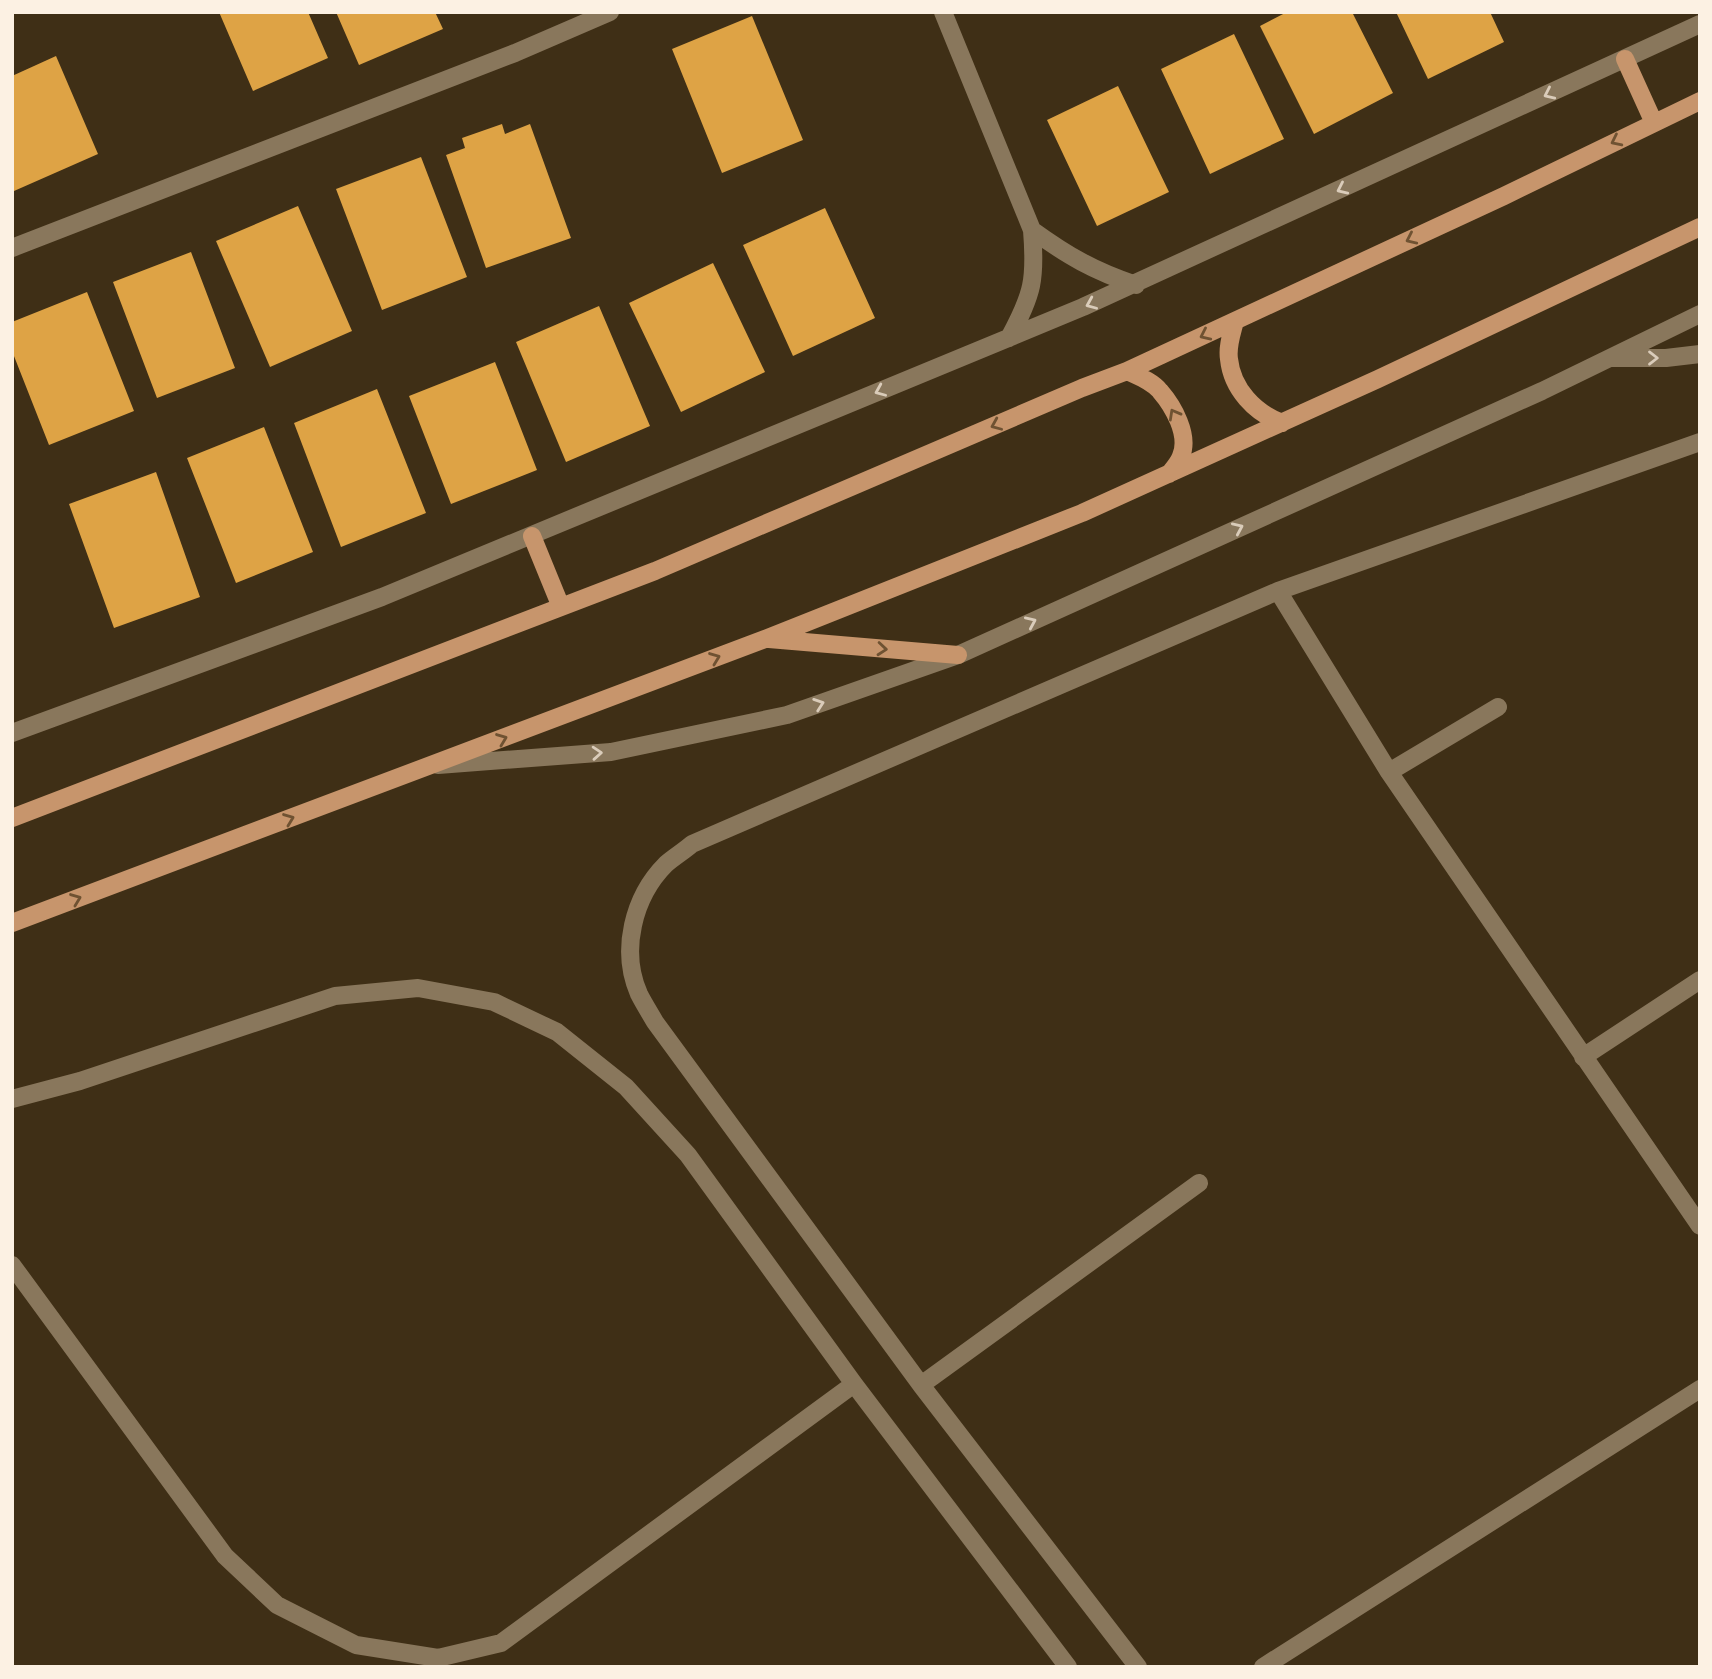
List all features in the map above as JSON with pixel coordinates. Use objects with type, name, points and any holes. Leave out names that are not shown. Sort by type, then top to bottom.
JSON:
[{"type":"main road","points":[[1625,59],[1654,123]]},
{"type":"main road","points":[[12,818],[655,571],[1127,371],[1504,196],[1700,101]]},
{"type":"main road","points":[[12,923],[765,639],[1082,513],[1282,423],[1700,227]]},
{"type":"main road","points":[[1235,321],[1229,359],[1238,386],[1245,397],[1266,417],[1282,423]]},
{"type":"main road","points":[[1127,371],[1145,379],[1159,390],[1181,426],[1184,441],[1182,456],[1169,474]]},
{"type":"main road","points":[[532,536],[561,607]]},
{"type":"main road","points":[[765,639],[958,655]]},
{"type":"street","points":[[12,248],[502,58],[610,12]]},
{"type":"street","points":[[943,12],[1032,230],[1035,268],[1027,304],[1009,338]]},
{"type":"street","points":[[12,733],[382,597],[1136,285],[1700,24]]},
{"type":"street","points":[[1032,230],[1064,254],[1098,272],[1136,285]]},
{"type":"street","points":[[431,766],[611,752],[760,721],[787,715],[958,655],[1542,391],[1700,314]]},
{"type":"street","points":[[1605,358],[1666,358],[1700,354]]},
{"type":"street","points":[[1138,1667],[921,1385],[655,1023],[638,992],[630,957],[632,922],[645,891],[666,865],[692,844],[1278,591],[1700,442]]},
{"type":"street","points":[[1278,591],[1389,772],[1700,1226]]},
{"type":"street","points":[[1389,772],[1498,707]]},
{"type":"street","points":[[1583,1057],[1700,980]]},
{"type":"street","points":[[12,1099],[80,1081],[335,996],[418,988],[494,1002],[557,1032],[626,1087],[688,1155],[853,1384],[1068,1667]]},
{"type":"street","points":[[921,1385],[1199,1182]]},
{"type":"street","points":[[12,1265],[225,1556],[277,1605],[356,1645],[438,1658],[501,1643],[853,1384]]},
{"type":"street","points":[[1263,1667],[1700,1389]]},
{"type":"building","points":[[219,12],[308,12],[328,58],[253,91]]},
{"type":"building","points":[[336,12],[435,12],[443,29],[359,65]]},
{"type":"building","points":[[1287,12],[1352,12],[1393,93],[1314,134],[1260,26]]},
{"type":"building","points":[[1396,12],[1490,12],[1504,42],[1428,79]]},
{"type":"building","points":[[752,16],[803,140],[722,173],[672,49]]},
{"type":"building","points":[[1234,34],[1284,139],[1210,174],[1161,69]]},
{"type":"building","points":[[56,56],[98,154],[14,191],[12,76]]},
{"type":"building","points":[[1118,86],[1169,192],[1097,226],[1047,120]]},
{"type":"building","points":[[502,124],[505,134],[530,124],[571,238],[486,268],[446,155],[465,148],[462,138]]},
{"type":"building","points":[[421,157],[467,277],[382,310],[336,189]]},
{"type":"building","points":[[298,206],[352,331],[270,367],[216,241]]},
{"type":"building","points":[[825,208],[875,318],[793,356],[743,245]]},
{"type":"building","points":[[191,252],[235,368],[157,398],[113,282]]},
{"type":"building","points":[[713,263],[765,372],[681,412],[629,303]]},
{"type":"building","points":[[87,292],[134,411],[49,445],[12,351],[12,322]]},
{"type":"building","points":[[599,306],[650,426],[566,462],[516,342]]},
{"type":"building","points":[[495,362],[537,470],[451,504],[409,396]]},
{"type":"building","points":[[377,389],[426,513],[341,547],[294,423]]},
{"type":"building","points":[[264,427],[313,552],[236,583],[187,458]]},
{"type":"building","points":[[156,472],[200,597],[114,628],[69,504]]}]
